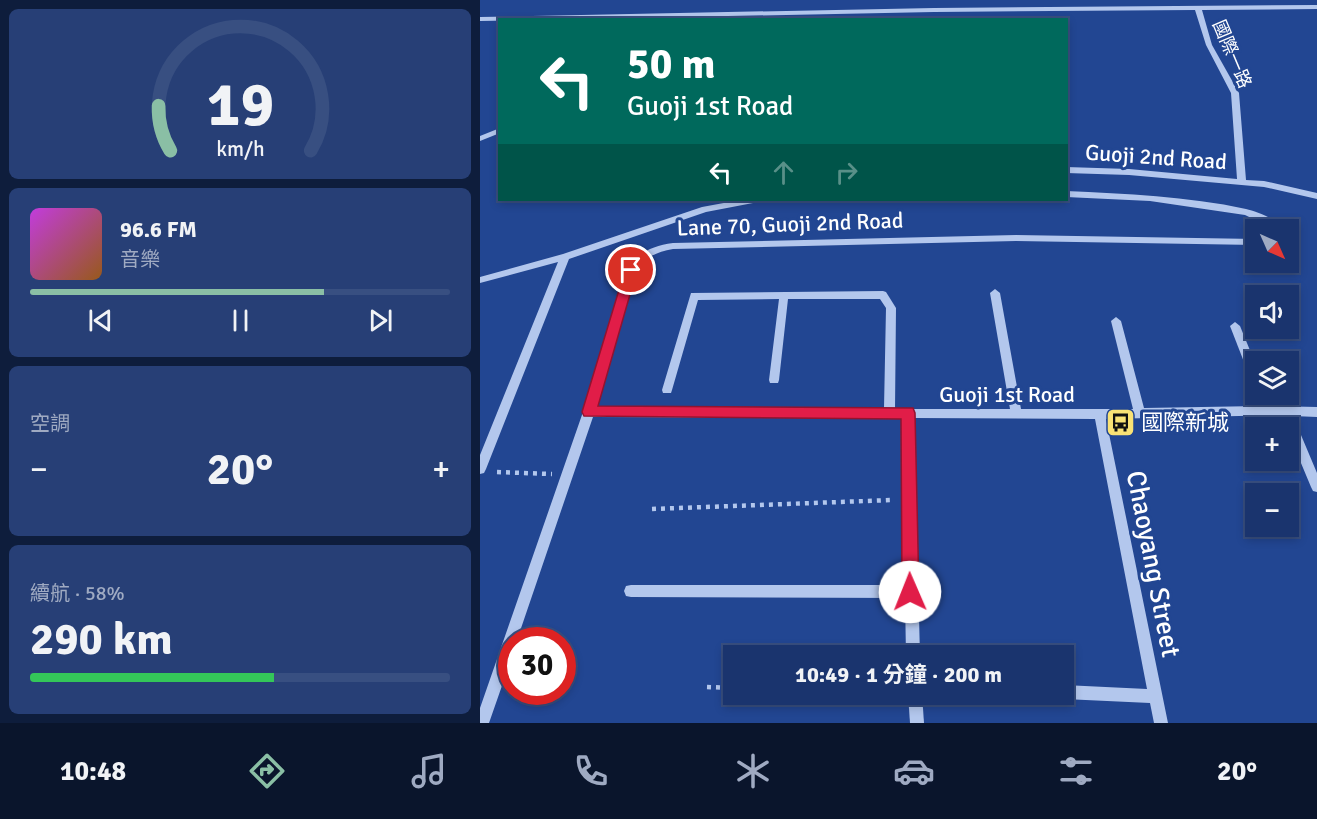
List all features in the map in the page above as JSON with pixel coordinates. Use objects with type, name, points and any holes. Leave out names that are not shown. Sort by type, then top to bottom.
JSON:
[{"type":"street","points":[[554,18],[783,12],[1317,7]]},
{"type":"street","name":"國際一路","points":[[1198,8],[1209,45],[1235,93],[1242,183]]},
{"type":"street","points":[[934,10],[935,18]]},
{"type":"street","points":[[783,12],[788,18]]},
{"type":"street","points":[[480,19],[498,19]]},
{"type":"street","points":[[480,140],[498,131]]},
{"type":"street","name":"Guoji 2nd Road","points":[[1068,170],[1129,172],[1242,183]]},
{"type":"street","points":[[1242,183],[1264,184],[1317,196]]},
{"type":"street","points":[[1068,194],[1150,198],[1237,210],[1262,219]]},
{"type":"street","points":[[480,280],[566,257],[705,209],[748,201]]},
{"type":"street","name":"Lane 70, Guoji 2nd Road","points":[[482,723],[589,412],[631,270],[643,254],[651,250],[673,246],[1016,238],[1245,242]]},
{"type":"street","points":[[485,470],[566,257]]},
{"type":"street","points":[[995,294],[1016,413]]},
{"type":"street","points":[[774,380],[784,295]]},
{"type":"street","points":[[667,390],[694,296],[883,295],[891,308],[889,413]]},
{"type":"street","points":[[1116,321],[1140,413]]},
{"type":"street","points":[[1235,326],[1245,352]]},
{"type":"street","points":[[1265,405],[1267,410]]},
{"type":"street","name":"Guoji 1st Road","points":[[589,412],[1100,414],[1267,410],[1317,412]]},
{"type":"street","points":[[1286,412],[1317,487]]},
{"type":"street","points":[[908,413],[912,645]]},
{"type":"street","name":"Chaoyang Street","points":[[1100,414],[1161,723]]},
{"type":"street","points":[[632,591],[910,592]]},
{"type":"street","points":[[1074,692],[1155,696]]},
{"type":"street","points":[[916,705],[917,723]]},
{"type":"path","points":[[485,470],[568,474]]},
{"type":"path","points":[[652,509],[909,499]]},
{"type":"path","points":[[707,687],[723,688]]},
{"type":"place","name":"國際新城","points":[[1120,422]]},
{"type":"route","points":[[631,270],[589,412],[908,413],[910,592]]}]
